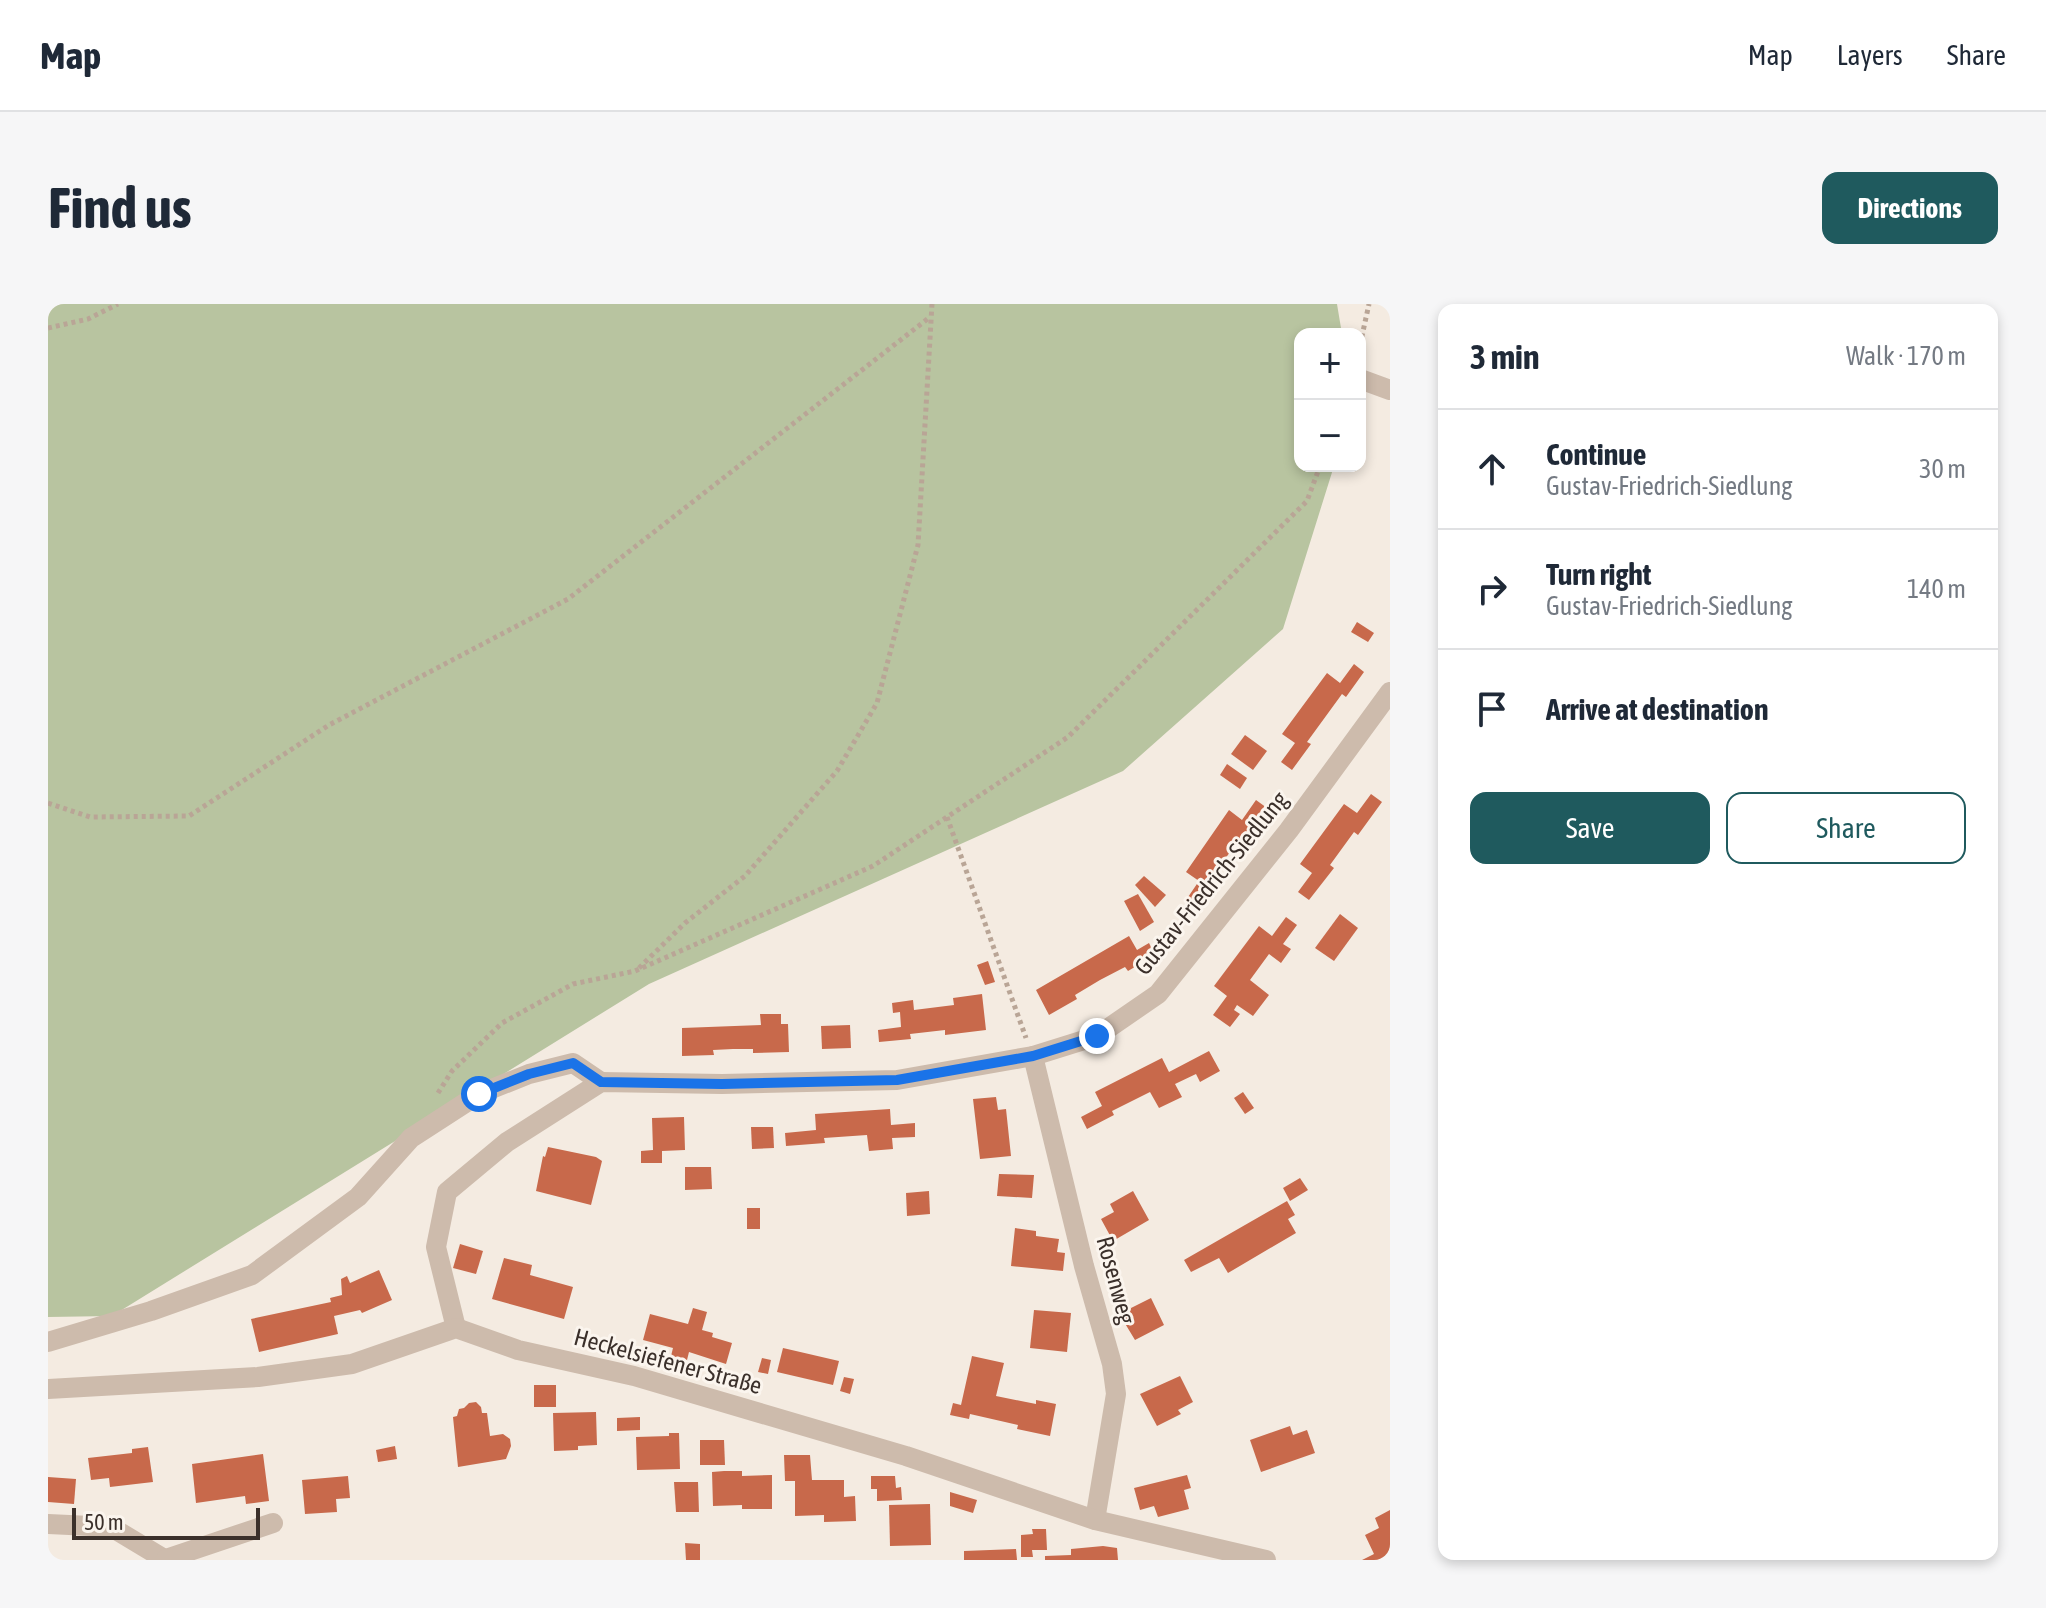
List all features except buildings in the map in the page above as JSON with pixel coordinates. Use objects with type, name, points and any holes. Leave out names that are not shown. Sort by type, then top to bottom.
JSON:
[{"type":"street","points":[[1366,381],[1390,390]]},
{"type":"street","name":"Gustav-Friedrich-Siedlung","points":[[48,1342],[151,1311],[252,1275],[358,1197],[411,1138],[479,1094],[529,1074],[573,1063],[601,1082],[722,1084],[897,1080],[1033,1056],[1097,1036],[1158,994],[1289,830],[1390,692]]},
{"type":"street","name":"Rosenweg","points":[[1033,1056],[1084,1266],[1112,1364],[1116,1394],[1095,1520]]},
{"type":"street","points":[[48,1389],[258,1377],[352,1364],[456,1328],[436,1247],[447,1192],[507,1142],[601,1082]]},
{"type":"street","name":"Heckelsiefener Straße","points":[[456,1328],[518,1350],[634,1376],[906,1456],[1095,1520],[1266,1560]]},
{"type":"street","points":[[48,1524],[111,1527],[166,1559],[273,1523]]},
{"type":"path","points":[[48,328],[88,319],[118,304]]},
{"type":"path","points":[[635,971],[685,923],[745,876],[837,771],[877,703],[918,545],[932,304]]},
{"type":"path","points":[[1364,328],[1369,304]]},
{"type":"path","points":[[48,803],[90,817],[189,816],[329,725],[568,599],[930,317]]},
{"type":"path","points":[[436,1098],[452,1071],[502,1023],[573,984],[635,971],[873,866],[1068,737],[1307,501],[1318,472]]},
{"type":"path","points":[[947,817],[1033,1056]]},
{"type":"green space","points":[[48,304],[1337,304],[1341,328],[1294,328],[1294,472],[1332,472],[1283,629],[1123,771],[649,984],[112,1316],[48,1317]]},
{"type":"route","points":[[479,1094],[529,1074],[573,1063],[601,1082],[722,1084],[897,1080],[1033,1056],[1097,1036]]}]
